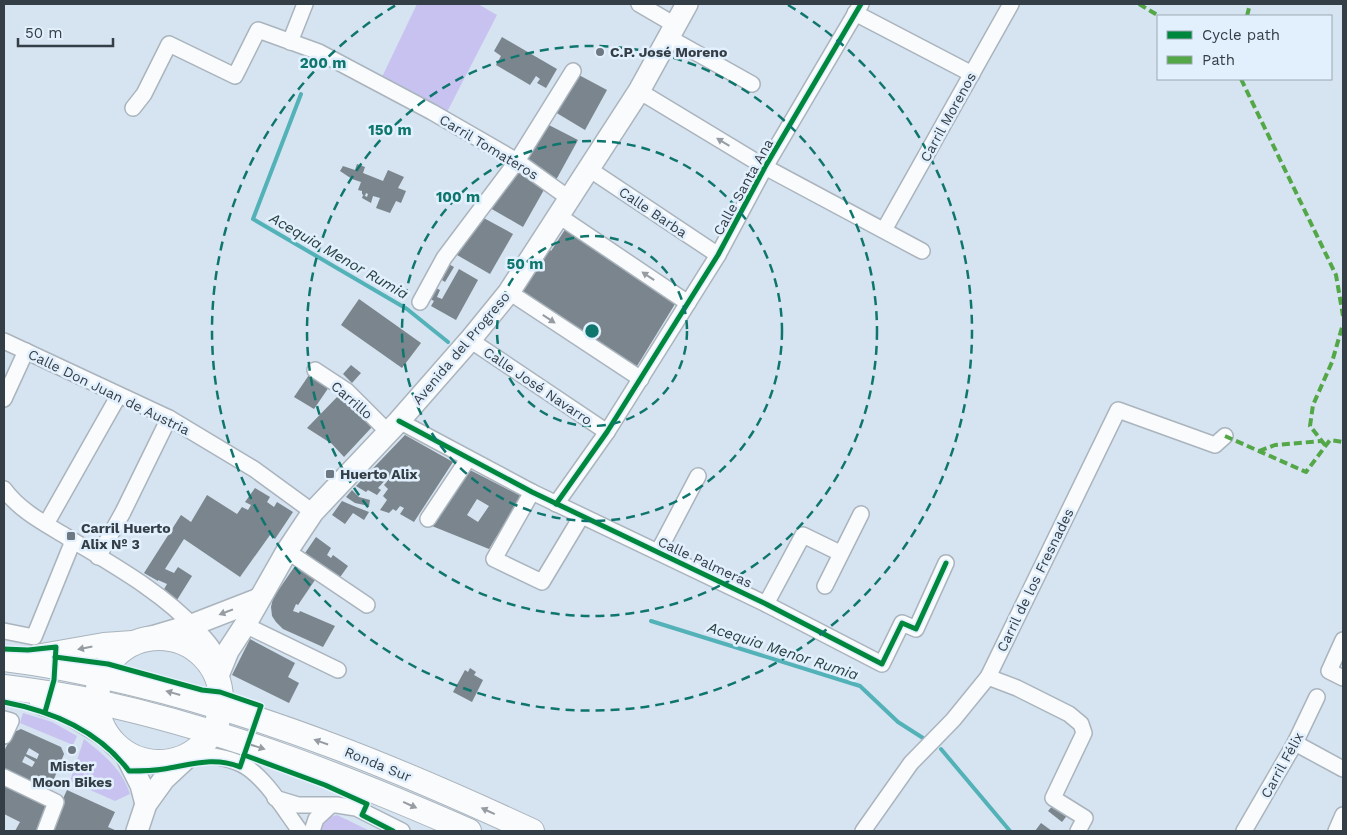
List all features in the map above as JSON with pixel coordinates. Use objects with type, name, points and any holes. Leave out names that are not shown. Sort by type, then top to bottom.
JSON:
[{"type":"main road","name":"Avenida del Progreso","points":[[218,673],[233,642],[245,625],[287,551],[313,512],[394,427],[509,292],[639,92],[686,4]]},
{"type":"main road","points":[[146,804],[141,785],[100,720],[97,702],[98,688],[108,664],[119,652],[139,641],[259,599]]},
{"type":"main road","points":[[10,660],[104,644],[168,639],[190,647],[218,673],[220,706],[218,720],[212,732],[203,743],[164,779],[146,804],[137,831]]},
{"type":"main road","name":"Ronda Sur","points":[[10,660],[102,676],[220,706],[352,753],[454,795],[532,831]]},
{"type":"main road","name":"Ronda Sur","points":[[4,687],[97,702],[212,732],[303,762],[394,798],[469,831]]},
{"type":"main road","points":[[4,695],[48,704],[65,710],[137,758],[151,762],[165,762],[179,759],[192,752]]},
{"type":"street","points":[[290,42],[306,4]]},
{"type":"street","points":[[639,4],[672,31],[752,84]]},
{"type":"street","name":"Carril Morenos","points":[[884,230],[972,74],[1007,5]]},
{"type":"street","points":[[858,8],[972,74]]},
{"type":"street","name":"Calle Santa Ana","points":[[556,504],[607,432],[718,255],[765,166],[858,8]]},
{"type":"street","name":"Carril Tomateros","points":[[133,108],[144,94],[169,44],[234,76],[258,30],[319,52],[432,112],[517,161],[565,207],[688,303]]},
{"type":"street","points":[[420,302],[444,258],[517,161],[573,71]]},
{"type":"street","points":[[639,92],[765,166],[922,250]]},
{"type":"street","name":"Calle Barba","points":[[589,170],[718,255]]},
{"type":"street","points":[[509,292],[641,378]]},
{"type":"street","name":"Calle José Navarro","points":[[470,340],[607,432]]},
{"type":"street","name":"Calle Don Juan de Austria","points":[[4,341],[169,418],[254,469],[313,512]]},
{"type":"street","points":[[4,400],[26,351]]},
{"type":"street","name":"Carrillo","points":[[315,370],[347,391],[394,427]]},
{"type":"street","points":[[46,524],[119,395]]},
{"type":"street","name":"Carril de los Fresnades","points":[[863,831],[911,763],[953,720],[988,677],[1118,410],[1215,446],[1225,436]]},
{"type":"street","points":[[98,556],[123,512],[169,418]]},
{"type":"street","name":"Calle Palmeras","points":[[394,427],[468,459],[581,517],[766,604],[882,664],[902,623],[916,628],[946,563]]},
{"type":"street","points":[[428,519],[468,459]]},
{"type":"street","points":[[658,552],[698,476]]},
{"type":"street","points":[[532,492],[494,559],[542,582],[581,517]]},
{"type":"street","points":[[5,495],[178,610],[213,649],[219,661],[218,673]]},
{"type":"street","points":[[825,586],[861,514]]},
{"type":"street","points":[[766,604],[803,535],[840,553]]},
{"type":"street","points":[[4,631],[34,637],[73,541]]},
{"type":"street","points":[[287,551],[367,605]]},
{"type":"street","points":[[245,625],[338,670]]},
{"type":"street","points":[[1343,640],[1329,671],[1343,678]]},
{"type":"street","points":[[988,677],[1017,688],[1069,714],[1081,724],[1084,733],[1052,798],[1085,818],[1078,831]]},
{"type":"street","name":"Carril Félix","points":[[1244,831],[1294,743],[1317,697]]},
{"type":"street","points":[[4,719],[11,721],[4,736]]},
{"type":"street","points":[[212,732],[223,758]]},
{"type":"street","points":[[1294,743],[1343,769]]},
{"type":"street","points":[[192,752],[223,758],[249,769],[275,798],[300,831]]},
{"type":"street","points":[[4,777],[56,802],[45,831]]},
{"type":"street","points":[[275,798],[298,805],[347,806],[356,808],[402,831]]},
{"type":"street","points":[[312,831],[316,819],[330,806]]},
{"type":"street","points":[[1336,831],[1343,815]]},
{"type":"shaded area","points":[[417,4],[478,4],[497,15],[447,112],[382,77]]},
{"type":"shaded area","points":[[23,713],[52,722],[77,736],[73,745],[20,723]]},
{"type":"shaded area","points":[[84,739],[117,770],[127,785],[130,794],[115,801],[70,781]]},
{"type":"shaded area","points":[[337,815],[370,831],[321,831],[326,820]]},
{"type":"building","points":[[502,37],[557,69],[546,88],[537,83],[540,79],[536,76],[530,85],[496,65],[501,56],[494,51]]},
{"type":"building","points":[[577,74],[607,90],[585,130],[555,112]]},
{"type":"building","points":[[545,123],[578,140],[556,180],[523,160]]},
{"type":"building","points":[[357,164],[365,167],[363,173],[383,181],[388,170],[404,177],[398,188],[406,191],[401,203],[396,201],[390,213],[376,208],[380,198],[373,196],[371,203],[362,198],[363,195],[365,196],[362,194],[362,191],[358,190],[361,182],[352,179],[340,171],[343,166],[355,170]]},
{"type":"building","points":[[513,169],[545,188],[523,227],[490,208]]},
{"type":"building","points":[[480,216],[513,234],[490,274],[457,255]]},
{"type":"building","points":[[566,228],[675,304],[637,366],[633,367],[520,293]]},
{"type":"building","points":[[445,262],[454,267],[445,282],[437,277]]},
{"type":"building","points":[[459,269],[478,280],[456,320],[431,306],[434,301],[426,297],[432,286],[440,290],[437,297],[442,299]]},
{"type":"building","points":[[359,299],[421,343],[402,368],[341,325]]},
{"type":"building","points":[[351,365],[361,373],[352,383],[343,374]]},
{"type":"building","points":[[309,375],[329,387],[314,409],[294,397]]},
{"type":"building","points":[[339,395],[372,427],[344,457],[332,444],[307,428]]},
{"type":"building","points":[[405,435],[453,462],[414,522],[400,514],[404,508],[400,506],[396,511],[393,509],[389,513],[380,510],[387,500],[383,496],[388,489],[384,485],[390,478],[388,477],[378,488],[381,490],[377,495],[368,490],[366,492],[356,486]],"holes":[[[409,465],[412,468],[404,478],[399,475]]]},
{"type":"building","points":[[470,470],[521,496],[489,549],[432,526]],"holes":[[[477,499],[489,506],[478,522],[467,515]]]},
{"type":"building","points":[[255,488],[270,497],[267,502],[274,507],[277,502],[293,512],[275,539],[270,535],[240,577],[184,539],[165,569],[174,573],[178,567],[192,576],[177,600],[163,591],[167,584],[144,573],[181,515],[191,522],[207,495],[237,514],[242,507],[248,510],[251,505],[245,502]]},
{"type":"building","points":[[352,490],[359,497],[370,500],[369,506],[355,503],[346,497]]},
{"type":"building","points":[[342,501],[369,512],[364,520],[353,513],[345,524],[332,515]]},
{"type":"building","points":[[316,537],[331,548],[327,555],[331,558],[333,555],[348,566],[338,580],[303,556]]},
{"type":"building","points":[[297,563],[317,577],[298,605],[296,604],[293,611],[299,613],[300,611],[335,626],[323,647],[283,629],[272,616],[273,598]]},
{"type":"building","points":[[250,639],[295,663],[288,677],[299,683],[289,703],[232,675]]},
{"type":"building","points":[[470,668],[476,672],[474,675],[483,680],[472,702],[453,692],[465,670],[468,672]]},
{"type":"building","points":[[21,729],[61,747],[64,754],[50,789],[42,791],[4,772],[4,751],[14,732]],"holes":[[[29,748],[39,754],[37,759],[26,754]],[[25,756],[35,762],[32,767],[22,762]]]},
{"type":"building","points":[[4,780],[46,802],[48,808],[37,831],[15,831],[20,822],[4,814]]},
{"type":"building","points":[[67,790],[115,812],[108,827],[117,831],[52,831]]},
{"type":"building","points":[[1055,803],[1069,813],[1062,822],[1048,811]]},
{"type":"building","points":[[1041,823],[1052,831],[1035,831]]},
{"type":"waterway","name":"Acequia Menor Rumia","points":[[301,94],[253,219],[407,309],[448,342]]},
{"type":"waterway","name":"Acequia Menor Rumia","points":[[651,621],[860,686],[898,722],[923,738]]},
{"type":"waterway","name":"Acequia Menor Rumia","points":[[941,749],[1010,831]]},
{"type":"marked path","points":[[1139,4],[1157,15]]},
{"type":"marked path","points":[[1247,15],[1250,4]]},
{"type":"marked path","points":[[1241,80],[1336,275],[1343,316]]},
{"type":"marked path","points":[[1325,445],[1310,426],[1313,405],[1332,362],[1343,324]]},
{"type":"marked path","points":[[1225,436],[1306,472],[1330,440],[1343,442]]},
{"type":"marked path","points":[[1259,451],[1275,445],[1322,441]]},
{"type":"cycle path","points":[[556,504],[607,432],[718,255],[765,167],[861,4]]},
{"type":"cycle path","points":[[399,421],[532,492],[766,604],[882,664],[902,623],[916,629],[946,563]]},
{"type":"cycle path","points":[[4,649],[28,650],[56,647],[54,680],[45,712]]},
{"type":"cycle path","points":[[4,702],[39,711],[73,725],[103,745],[129,771],[155,770],[211,762],[221,762],[240,767],[261,706],[220,692],[202,690],[108,664],[55,657]]},
{"type":"cycle path","points":[[244,755],[325,785],[367,804],[362,815],[393,831]]},
{"type":"place","name":"C.P. José Moreno","points":[[600,52]]},
{"type":"place","name":"Huerto Alix","points":[[330,474]]},
{"type":"place","name":"Carril Huerto Alix Nº 3","points":[[71,536]]},
{"type":"place","name":"Mister Moon Bikes","points":[[72,750]]}]
